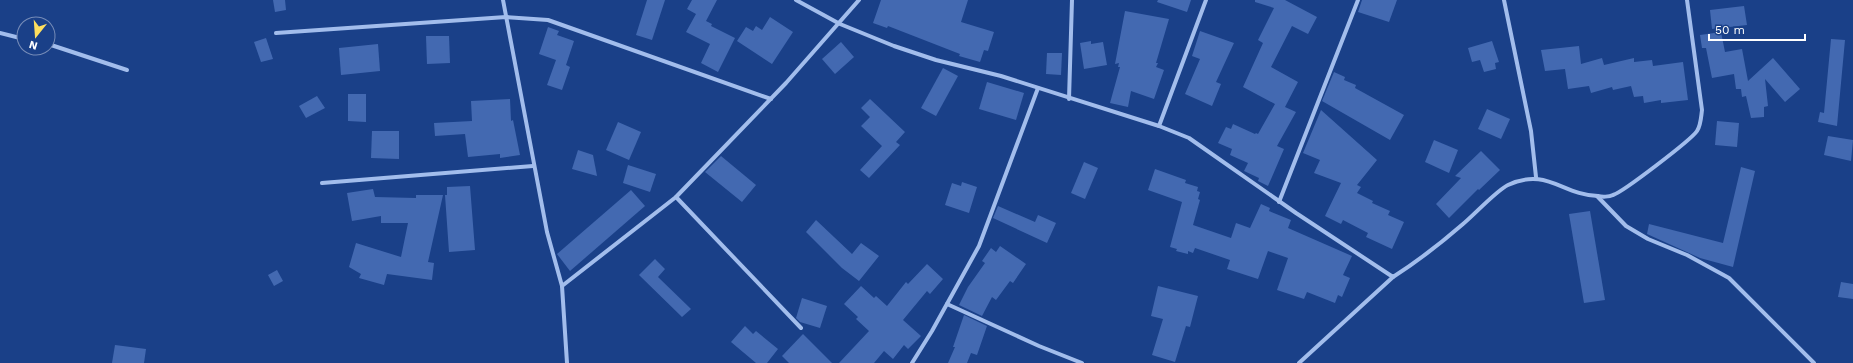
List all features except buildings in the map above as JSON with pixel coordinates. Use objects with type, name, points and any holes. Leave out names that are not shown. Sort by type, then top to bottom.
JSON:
[{"type":"street","points":[[503,0],[533,166],[547,232],[562,286],[567,363]]},
{"type":"street","points":[[796,0],[840,24],[936,60],[1001,76],[1069,99],[1159,126],[1189,138],[1280,202],[1393,277]]},
{"type":"street","points":[[562,286],[676,197],[840,24],[859,0]]},
{"type":"street","points":[[1069,99],[1072,0]]},
{"type":"street","points":[[1159,126],[1206,0]]},
{"type":"street","points":[[1280,202],[1358,0]]},
{"type":"street","points":[[1504,0],[1531,131],[1536,177]]},
{"type":"street","points":[[1299,363],[1393,277],[1427,255],[1507,185],[1525,178],[1536,177],[1573,190],[1597,196],[1613,195],[1625,188],[1696,131],[1700,122],[1702,110],[1687,0]]},
{"type":"street","points":[[276,34],[506,17],[548,20],[770,99]]},
{"type":"street","points":[[0,33],[16,37]]},
{"type":"street","points":[[56,47],[127,70]]},
{"type":"street","points":[[912,363],[979,246],[1038,88]]},
{"type":"street","points":[[322,183],[533,166]]},
{"type":"street","points":[[1597,196],[1626,226],[1648,239],[1687,255],[1729,278],[1814,363]]},
{"type":"street","points":[[676,197],[801,328]]},
{"type":"street","points":[[947,304],[1039,346],[1082,363]]}]
